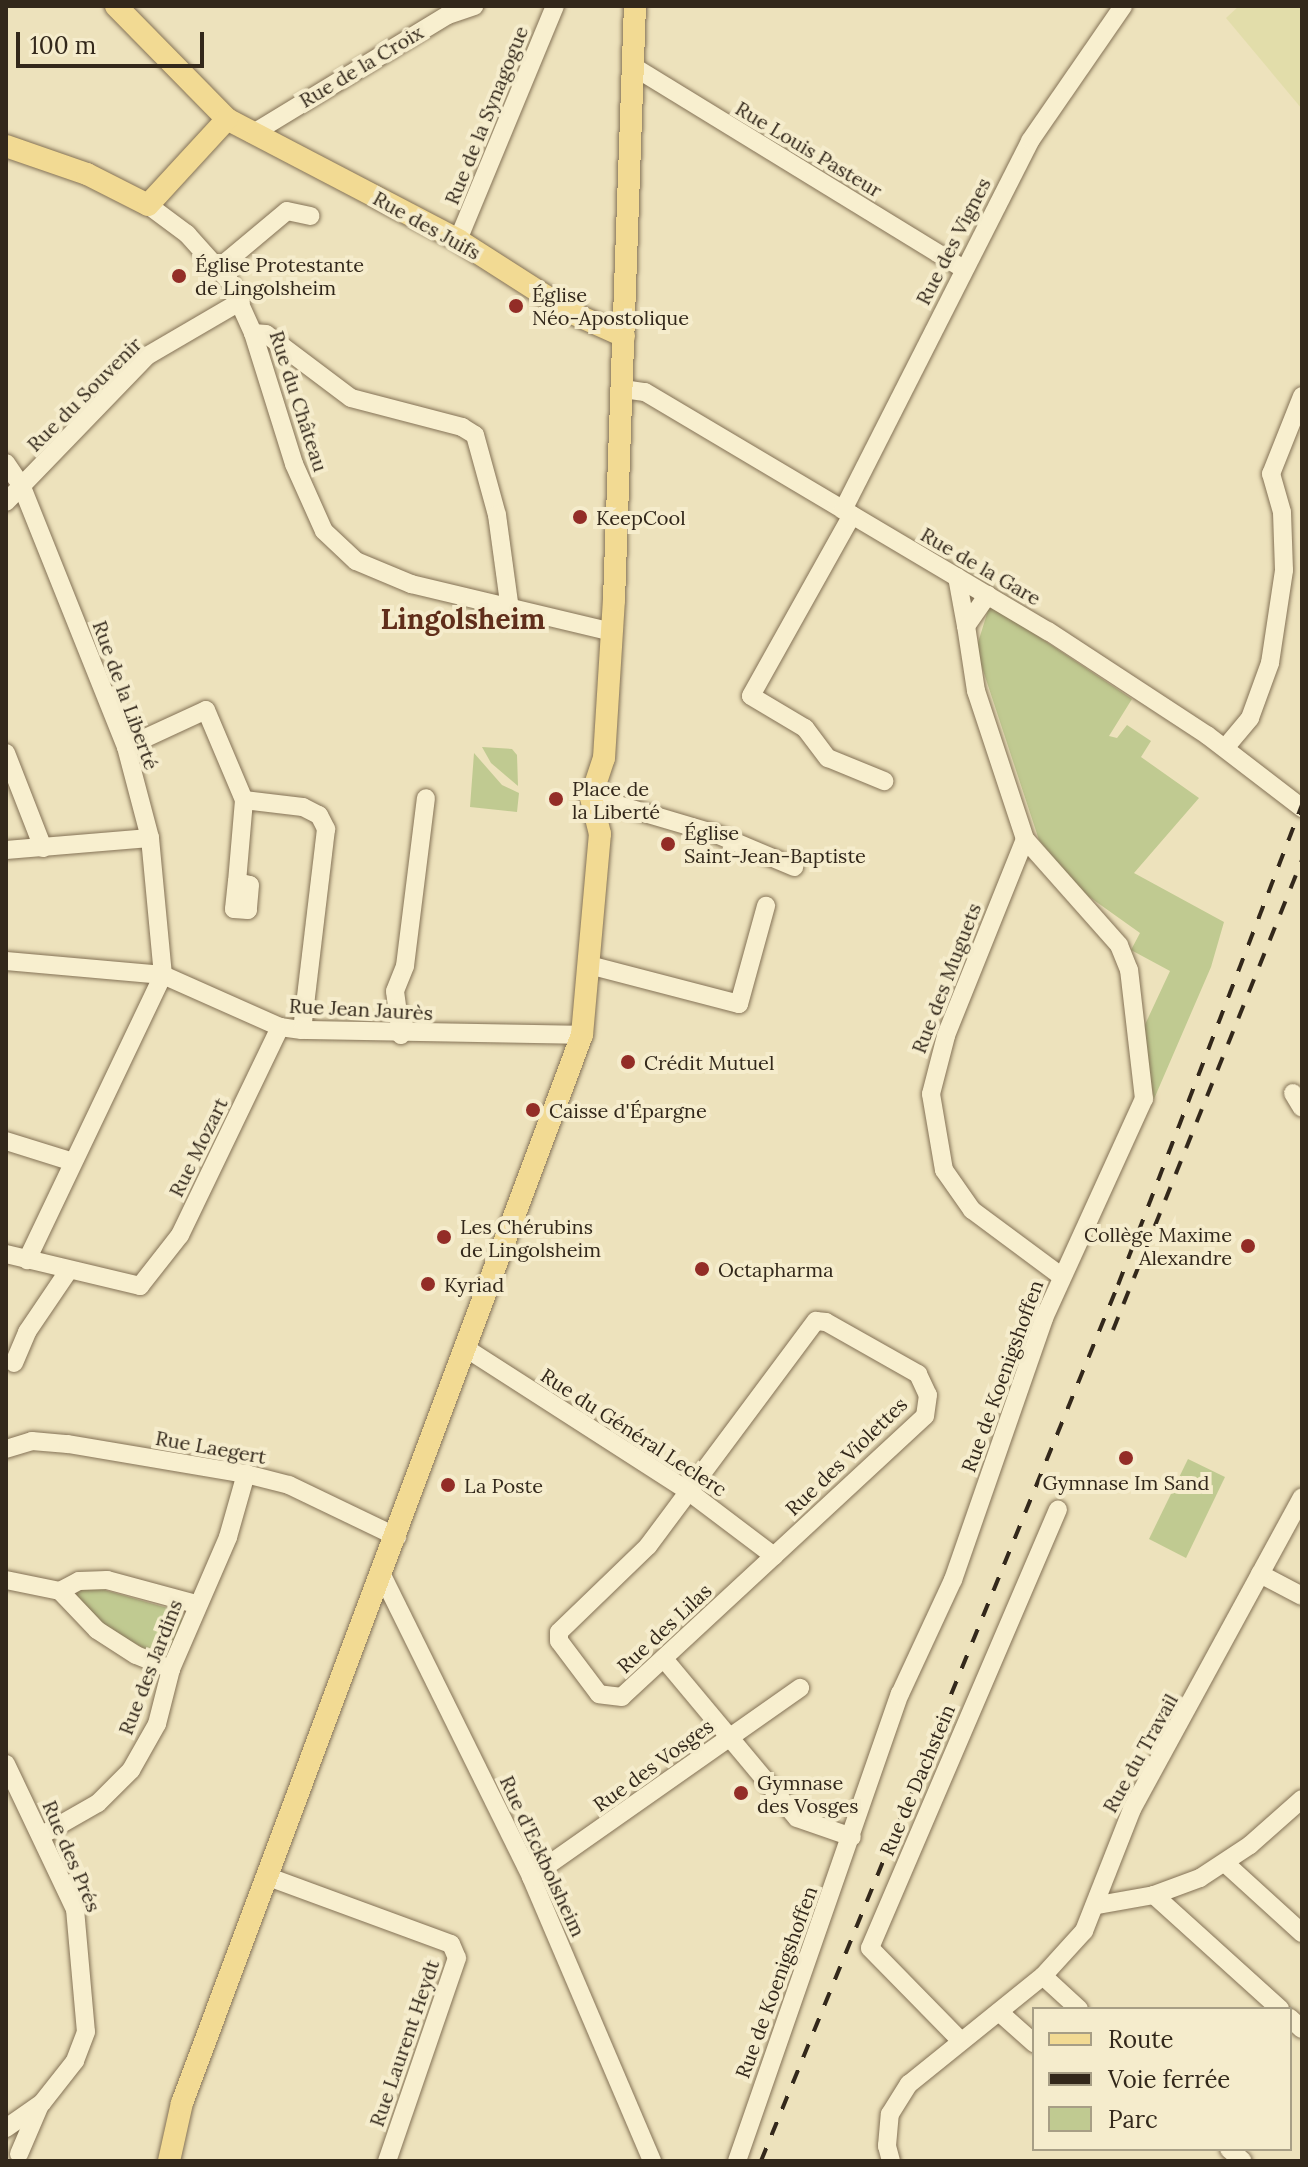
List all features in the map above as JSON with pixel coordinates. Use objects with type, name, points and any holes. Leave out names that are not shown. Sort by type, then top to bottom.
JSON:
[{"type":"main road","points":[[6,146],[87,174],[143,202],[223,116],[183,68],[116,6]]},
{"type":"main road","points":[[169,2161],[182,2103],[397,1537],[582,1035],[600,834],[591,797],[604,758],[612,632],[635,6]]},
{"type":"main road","name":"Rue des Juifs","points":[[223,116],[458,240],[572,313],[624,336]]},
{"type":"street","name":"Rue de la Croix","points":[[252,134],[448,15],[474,6]]},
{"type":"street","name":"Rue de la Synagogue","points":[[458,240],[555,6]]},
{"type":"street","name":"Rue des Vignes","points":[[884,781],[828,758],[805,728],[751,696],[847,513],[962,268],[1030,141],[1123,6]]},
{"type":"street","name":"Rue Louis Pasteur","points":[[634,67],[962,268]]},
{"type":"street","name":"Rue du Château","points":[[143,202],[220,267],[241,301],[294,464],[324,531],[356,561],[411,584],[612,632]]},
{"type":"street","points":[[220,267],[287,211],[310,216]]},
{"type":"street","name":"Rue du Souvenir","points":[[6,502],[147,356],[241,301]]},
{"type":"street","points":[[253,333],[266,334],[351,398],[462,427],[475,435],[497,515],[510,610]]},
{"type":"street","name":"Rue de la Gare","points":[[623,389],[645,392],[988,595],[1225,748],[1302,808]]},
{"type":"street","points":[[1225,748],[1250,718],[1270,663],[1284,570],[1282,512],[1271,474],[1302,396]]},
{"type":"street","name":"Rue de la Liberté","points":[[6,463],[22,487],[126,747],[150,838],[163,975]]},
{"type":"street","name":"Rue de Koenigshoffen","points":[[737,2161],[900,1694],[953,1580],[1061,1276],[1141,1109],[1144,1089],[1129,970],[1119,945],[1025,839],[976,691],[957,577]]},
{"type":"street","points":[[966,626],[988,595]]},
{"type":"street","points":[[126,747],[206,710],[244,800],[237,882]]},
{"type":"street","points":[[6,753],[43,848]]},
{"type":"street","points":[[591,797],[716,834],[794,867]]},
{"type":"street","points":[[401,1035],[395,991],[405,966],[426,798]]},
{"type":"street","points":[[244,800],[303,807],[319,815],[326,829],[302,1030]]},
{"type":"street","points":[[6,850],[150,838]]},
{"type":"street","name":"Rue des Muguets","points":[[1025,839],[946,1036],[931,1094],[944,1170],[972,1210],[1061,1276]]},
{"type":"street","points":[[589,965],[739,1004],[766,906]]},
{"type":"street","name":"Rue Jean Jaurès","points":[[6,961],[163,975],[280,1027],[302,1030],[401,1035],[582,1035]]},
{"type":"street","points":[[27,1260],[163,975]]},
{"type":"street","name":"Rue Mozart","points":[[69,1270],[131,1287],[146,1280],[180,1235],[280,1027]]},
{"type":"street","points":[[6,1141],[73,1162]]},
{"type":"street","points":[[6,1254],[69,1270],[27,1332],[14,1363]]},
{"type":"street","name":"Rue des Violettes","points":[[688,1491],[816,1321],[826,1322],[918,1374],[928,1395],[925,1416],[774,1556]]},
{"type":"street","name":"Rue du Général Leclerc","points":[[467,1349],[688,1491],[774,1556]]},
{"type":"street","name":"Rue Laegert","points":[[6,1449],[32,1441],[68,1444],[246,1474],[289,1485],[397,1537]]},
{"type":"street","name":"Rue des Jardins","points":[[42,1835],[98,1803],[131,1770],[157,1724],[171,1669],[196,1604],[228,1537],[246,1474]]},
{"type":"street","name":"Rue des Lilas","points":[[688,1491],[648,1546],[559,1632],[559,1641],[591,1684],[610,1699],[622,1697],[774,1556]]},
{"type":"street","name":"Rue du Travail","points":[[891,2161],[887,2129],[893,2108],[909,2084],[1043,1976],[1077,1940],[1098,1905],[1132,1809],[1302,1497]]},
{"type":"street","name":"Rue de Dachstein","points":[[961,2041],[870,1948],[1058,1510]]},
{"type":"street","points":[[1260,1574],[1302,1596]]},
{"type":"street","name":"Rue d'Eckbolsheim","points":[[382,1575],[531,1877],[652,2161]]},
{"type":"street","points":[[6,1580],[60,1591],[97,1630],[136,1655],[171,1669]]},
{"type":"street","points":[[60,1591],[79,1581],[107,1580],[196,1604]]},
{"type":"street","points":[[664,1659],[732,1735],[797,1818],[852,1837]]},
{"type":"street","name":"Rue des Vosges","points":[[531,1877],[800,1688]]},
{"type":"street","name":"Rue des Prés","points":[[6,1764],[42,1835],[82,1935],[86,2032],[75,2061],[42,2103],[6,2128]]},
{"type":"street","points":[[1098,1905],[1154,1895],[1225,1863],[1302,1799]]},
{"type":"street","points":[[1225,1863],[1302,1933]]},
{"type":"street","name":"Rue Laurent Heydt","points":[[266,1876],[451,1944],[457,1958],[387,2161]]},
{"type":"street","points":[[1154,1895],[1278,2007]]},
{"type":"street","points":[[1043,1976],[1077,2007]]},
{"type":"street","points":[[999,2012],[1032,2041]]},
{"type":"street","points":[[17,2154],[42,2103]]},
{"type":"shaded area","points":[[1239,6],[1302,6],[1302,109],[1226,18]]},
{"type":"green space","points":[[990,604],[1132,699],[1109,736],[1117,738],[1127,725],[1151,741],[1141,757],[1199,798],[1134,873],[1224,922],[1211,967],[1154,1099],[1142,1031],[1170,971],[1131,950],[1140,933],[1081,891],[1039,840],[976,649]]},
{"type":"green space","points":[[482,747],[512,749],[517,755],[518,786],[491,763]]},
{"type":"green space","points":[[474,753],[502,785],[519,793],[517,812],[470,807]]},
{"type":"green space","points":[[1188,1459],[1225,1477],[1186,1558],[1149,1539]]},
{"type":"green space","points":[[101,1589],[178,1611],[182,1620],[171,1651],[160,1657],[109,1629],[76,1596],[78,1590]]},
{"type":"railway","points":[[761,2161],[1118,1285],[1302,805]]},
{"type":"railway","points":[[1113,1330],[1302,860]]},
{"type":"place","name":"Église Protestante de Lingolsheim","points":[[179,276]]},
{"type":"place","name":"Église Néo-Apostolique","points":[[516,306]]},
{"type":"place","name":"KeepCool","points":[[580,517]]},
{"type":"place","name":"Place de la Liberté","points":[[556,799]]},
{"type":"place","name":"Église Saint-Jean-Baptiste","points":[[668,844]]},
{"type":"place","name":"Crédit Mutuel","points":[[628,1062]]},
{"type":"place","name":"Caisse d'Épargne","points":[[533,1110]]},
{"type":"place","name":"Les Chérubins de Lingolsheim","points":[[444,1237]]},
{"type":"place","name":"Collège Maxime Alexandre","points":[[1248,1246]]},
{"type":"place","name":"Octapharma","points":[[702,1269]]},
{"type":"place","name":"Kyriad","points":[[428,1284]]},
{"type":"place","name":"Gymnase Im Sand","points":[[1126,1458]]},
{"type":"place","name":"La Poste","points":[[448,1485]]},
{"type":"place","name":"Gymnase des Vosges","points":[[741,1793]]},
{"type":"district","name":"Lingolsheim","points":[[463,619]]}]
